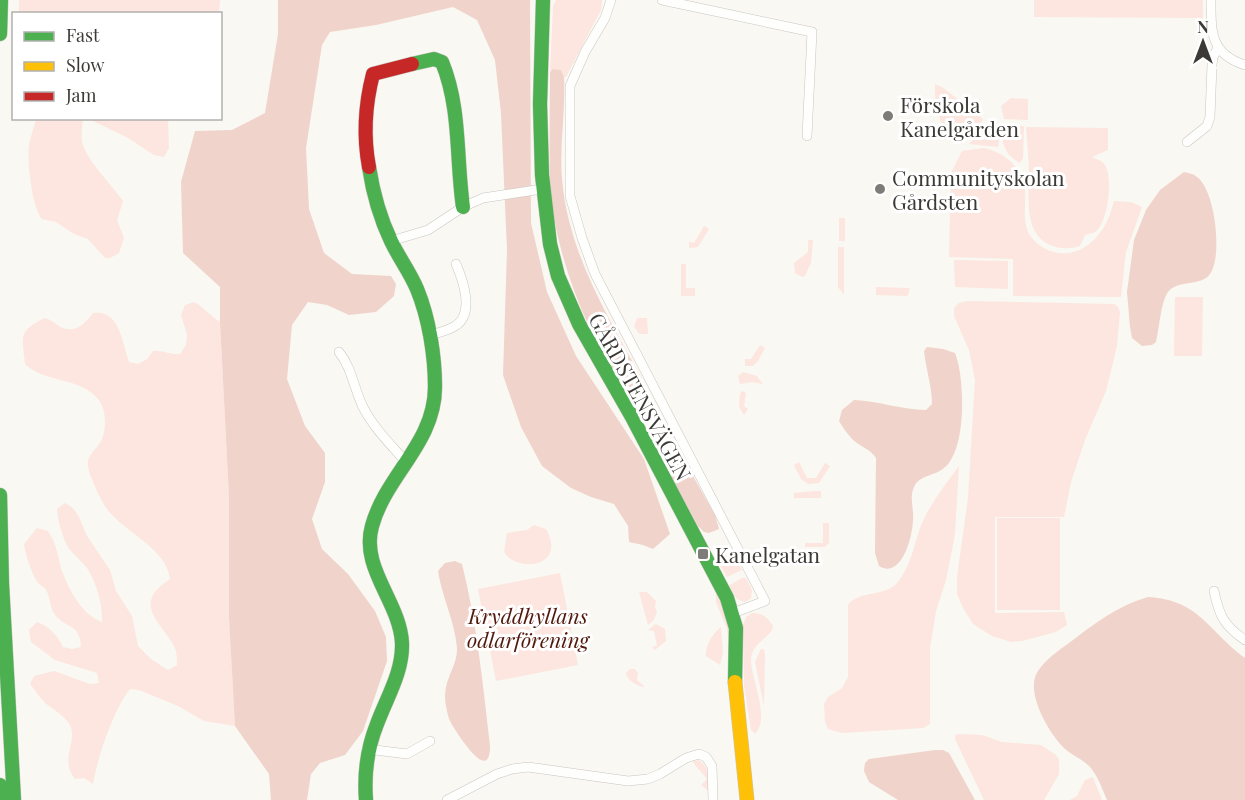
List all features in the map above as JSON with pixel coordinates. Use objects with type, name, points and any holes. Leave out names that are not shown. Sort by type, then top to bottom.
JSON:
[{"type":"main road","points":[[0,34],[1,0]]},
{"type":"main road","name":"GÅRDSTENSVÄGEN","points":[[543,0],[542,189],[549,239],[558,275],[574,316],[635,423],[695,541],[721,586],[733,614],[736,635],[735,692],[747,800]]},
{"type":"main road","points":[[366,800],[364,784],[367,749],[394,686],[402,657],[402,633],[372,565],[371,529],[379,504],[389,486],[420,445],[435,403],[428,336],[420,299],[378,211],[366,148],[365,126],[373,74],[434,59],[442,62],[456,125],[463,207]]},
{"type":"main road","points":[[0,495],[3,606],[14,800]]},
{"type":"main road","points":[[0,785],[1,800]]},
{"type":"street","points":[[611,0],[570,86],[570,196],[595,274],[765,601],[733,614]]},
{"type":"street","points":[[662,0],[812,33],[807,136]]},
{"type":"street","points":[[1211,0],[1212,32],[1218,48],[1228,58],[1245,64]]},
{"type":"street","points":[[1187,142],[1207,126],[1210,117],[1212,65],[1218,48]]},
{"type":"street","points":[[391,241],[428,230],[463,207],[491,196],[542,189]]},
{"type":"street","points":[[428,336],[448,330],[461,321],[466,301],[462,278],[456,264]]},
{"type":"street","points":[[339,352],[347,362],[357,395],[365,410],[406,462]]},
{"type":"street","points":[[1215,591],[1219,614],[1237,635],[1245,640]]},
{"type":"street","points":[[367,749],[407,754],[430,741]]},
{"type":"street","points":[[447,800],[497,774],[512,769],[528,767],[617,780],[638,780],[660,774],[686,758],[699,754],[706,757],[712,766],[713,800]]},
{"type":"green space","points":[[19,0],[220,0],[219,12],[19,12]]},
{"type":"green space","points":[[556,0],[602,0],[601,10],[566,77],[561,70],[553,69],[550,72],[553,6]]},
{"type":"green space","points":[[1034,0],[1203,0],[1203,18],[1034,17]]},
{"type":"green space","points":[[935,84],[983,119],[978,128],[969,136],[959,139],[948,138],[938,112]]},
{"type":"green space","points":[[1011,98],[1028,99],[1028,120],[1004,119],[1001,106]]},
{"type":"green space","points":[[36,120],[83,120],[82,142],[85,149],[94,165],[123,201],[117,220],[124,238],[119,253],[105,258],[88,239],[74,234],[56,222],[42,219],[35,205],[31,184],[30,143]]},
{"type":"green space","points":[[91,120],[168,120],[169,148],[164,157],[154,155],[128,138]]},
{"type":"green space","points":[[1010,126],[1024,126],[1023,158],[1020,163],[1011,157],[1004,145],[1003,130]]},
{"type":"green space","points":[[1026,127],[1108,128],[1108,150],[1092,157],[1103,163],[1107,170],[1109,188],[1106,210],[1100,227],[1085,235],[1080,246],[1060,248],[1053,246],[1043,241],[1032,225]]},
{"type":"green space","points":[[998,129],[1000,134],[998,147],[969,144],[976,136]]},
{"type":"green space","points":[[984,148],[1005,157],[1021,174],[1025,187],[1027,229],[1036,242],[1050,251],[1069,253],[1092,242],[1104,227],[1114,201],[1131,202],[1142,207],[1126,252],[1121,297],[1013,296],[1013,259],[949,257],[951,173],[962,151]]},
{"type":"green space","points":[[839,218],[845,218],[845,241],[839,241]]},
{"type":"green space","points":[[704,226],[709,229],[698,247],[689,248],[689,242],[694,243]]},
{"type":"green space","points":[[808,240],[813,240],[811,263],[805,276],[802,277],[795,273],[794,263],[808,252]]},
{"type":"green space","points":[[838,247],[844,247],[844,295],[838,287]]},
{"type":"green space","points":[[954,260],[1008,261],[1008,289],[955,287]]},
{"type":"green space","points":[[681,264],[686,264],[686,288],[695,288],[695,296],[681,296]]},
{"type":"green space","points":[[876,287],[910,288],[906,296],[876,295]]},
{"type":"green space","points":[[1175,297],[1203,297],[1202,356],[1174,356]]},
{"type":"green space","points":[[967,301],[1114,304],[1120,312],[1117,346],[1106,391],[1085,440],[1071,482],[1064,517],[995,517],[995,613],[1064,612],[1067,625],[1056,632],[1022,641],[1011,642],[992,636],[973,624],[957,594],[957,577],[968,498],[975,380],[969,350],[954,316],[954,308],[959,303]]},
{"type":"green space","points":[[194,302],[220,322],[229,496],[229,617],[235,726],[204,721],[178,706],[139,690],[130,689],[118,708],[107,734],[93,784],[84,778],[75,779],[68,757],[72,738],[70,725],[45,703],[30,684],[34,676],[54,671],[90,684],[99,683],[97,673],[55,660],[31,642],[29,630],[37,622],[53,632],[63,647],[72,649],[81,647],[76,631],[54,613],[48,593],[39,584],[32,571],[24,544],[37,528],[48,531],[56,546],[62,571],[72,594],[88,614],[102,622],[95,583],[87,568],[70,550],[63,536],[57,509],[65,503],[73,508],[87,536],[110,570],[116,591],[132,616],[138,646],[151,659],[168,670],[177,665],[176,651],[152,613],[151,605],[152,597],[158,588],[170,579],[167,567],[160,557],[109,511],[92,480],[88,460],[100,443],[105,427],[101,404],[91,392],[82,387],[42,374],[25,364],[24,335],[30,327],[45,318],[63,328],[72,329],[84,323],[93,313],[102,313],[109,316],[118,329],[129,362],[138,364],[147,359],[153,351],[180,354],[186,345],[187,334],[181,315],[185,305]]},
{"type":"green space","points":[[637,318],[647,318],[648,334],[639,334],[634,326]]},
{"type":"green space","points":[[760,345],[765,348],[758,361],[753,366],[745,366],[745,359],[751,359]]},
{"type":"green space","points":[[743,372],[757,376],[763,384],[752,382],[740,384],[738,376]]},
{"type":"green space","points":[[742,391],[746,393],[744,406],[748,409],[744,415],[739,407]]},
{"type":"green space","points":[[799,462],[807,478],[816,478],[825,463],[830,466],[819,483],[808,484],[801,479],[794,465]]},
{"type":"green space","points":[[959,466],[955,534],[946,580],[936,611],[930,648],[930,724],[923,728],[842,733],[828,729],[825,722],[824,704],[828,697],[842,688],[848,677],[848,605],[859,597],[892,587],[902,577],[928,511]]},
{"type":"green space","points":[[821,491],[821,498],[794,498],[794,493]]},
{"type":"green space","points":[[997,518],[1060,518],[1060,610],[997,610]]},
{"type":"green space","points":[[823,523],[829,523],[829,543],[825,547],[805,547],[805,543],[823,543]]},
{"type":"green space","points":[[534,525],[546,529],[551,542],[550,552],[545,559],[528,564],[510,558],[504,552],[507,533],[527,530]]},
{"type":"green space","points":[[736,560],[742,570],[727,577],[719,563]]},
{"type":"green space","name":"Kryddhyllans odlarförening","points":[[560,573],[578,665],[496,681],[478,589]]},
{"type":"green space","points":[[746,578],[752,590],[751,598],[745,602],[737,599],[728,586]]},
{"type":"green space","points":[[639,592],[647,592],[656,601],[657,612],[654,620],[648,625]]},
{"type":"green space","points":[[716,592],[726,613],[732,645],[729,645],[727,629],[716,602]]},
{"type":"green space","points":[[752,613],[764,616],[773,626],[769,634],[754,649],[751,660],[761,709],[759,727],[755,734],[751,730],[744,685],[743,625],[746,617]]},
{"type":"green space","points":[[656,624],[665,629],[666,641],[655,650],[652,647],[657,646],[654,631],[648,630]]},
{"type":"green space","points":[[721,627],[723,653],[720,665],[706,656],[706,652],[710,640]]},
{"type":"green space","points":[[761,649],[764,649],[765,655],[764,706],[755,662]]},
{"type":"green space","points":[[630,669],[635,669],[638,673],[637,680],[645,687],[628,678],[626,673]]},
{"type":"green space","points":[[955,735],[982,735],[1002,742],[1041,745],[1056,755],[1059,760],[1059,774],[1044,800],[984,800],[955,739]]},
{"type":"green space","points":[[699,760],[707,770],[710,790],[701,785],[707,779],[694,764],[693,761]]},
{"type":"green space","points":[[1093,777],[1102,800],[1070,800],[1077,796],[1085,780]]},
{"type":"shaded area","points":[[278,0],[530,0],[531,223],[547,292],[576,356],[644,459],[670,534],[653,549],[629,542],[628,526],[614,504],[571,488],[542,466],[521,427],[503,375],[507,250],[501,113],[495,60],[477,20],[453,7],[376,25],[330,32],[322,45],[306,148],[309,209],[324,253],[352,274],[391,276],[396,284],[394,296],[376,312],[349,315],[327,305],[308,302],[292,325],[287,379],[305,426],[325,453],[325,482],[312,519],[322,549],[348,574],[375,611],[386,637],[387,661],[363,731],[345,755],[320,763],[311,774],[307,800],[271,800],[269,774],[235,726],[229,617],[229,496],[220,287],[183,253],[181,182],[195,131],[232,130],[265,113],[278,34]]},
{"type":"shaded area","points":[[553,69],[561,70],[564,77],[561,166],[572,232],[591,282],[642,379],[644,391],[641,395],[631,398],[590,328],[575,294],[558,239],[550,182],[550,72]]},
{"type":"shaded area","points":[[1184,172],[1197,177],[1208,195],[1215,224],[1214,265],[1206,278],[1172,288],[1168,292],[1162,309],[1156,342],[1142,346],[1132,338],[1127,292],[1134,240],[1146,210],[1160,190]]},
{"type":"shaded area","points":[[927,347],[955,353],[961,379],[960,430],[957,446],[944,468],[916,483],[912,495],[912,526],[905,554],[894,567],[887,569],[879,566],[875,553],[876,458],[852,438],[839,421],[842,410],[854,400],[926,410],[932,404],[924,351]]},
{"type":"shaded area","points":[[673,452],[685,462],[715,515],[719,529],[709,533],[704,532],[698,526],[669,473],[664,457],[667,453]]},
{"type":"shaded area","points":[[455,561],[462,564],[479,655],[490,746],[489,757],[485,761],[473,753],[460,736],[450,721],[446,706],[446,689],[457,655],[457,648],[438,571],[445,563]]},
{"type":"shaded area","points":[[1148,597],[1166,599],[1192,610],[1245,658],[1245,800],[1107,800],[1090,767],[1065,749],[1052,733],[1040,712],[1034,690],[1034,679],[1052,655],[1106,616]]},
{"type":"shaded area","points":[[935,750],[949,753],[975,800],[898,800],[869,782],[864,771],[865,763],[869,759]]},
{"type":"traffic: fast","points":[[0,34],[1,0]]},
{"type":"traffic: fast","points":[[543,0],[540,104],[542,175],[550,244],[558,276],[579,324],[632,417],[727,598],[736,628],[735,682]]},
{"type":"traffic: fast","points":[[412,64],[434,59],[442,62],[455,115],[463,207]]},
{"type":"traffic: fast","points":[[366,800],[365,781],[369,752],[377,724],[394,684],[402,654],[400,628],[371,556],[372,526],[388,491],[427,425],[433,407],[435,387],[434,363],[425,312],[414,283],[383,223],[369,167]]},
{"type":"traffic: fast","points":[[0,495],[2,584],[14,800]]},
{"type":"traffic: fast","points":[[0,785],[1,800]]},
{"type":"traffic: slow","points":[[735,682],[747,800]]},
{"type":"traffic: jam","points":[[369,167],[366,120],[373,74],[412,64]]},
{"type":"place","name":"Förskola Kanelgården","points":[[888,116]]},
{"type":"place","name":"Communityskolan Gårdsten","points":[[880,189]]},
{"type":"place","name":"Kanelgatan","points":[[703,554]]}]
